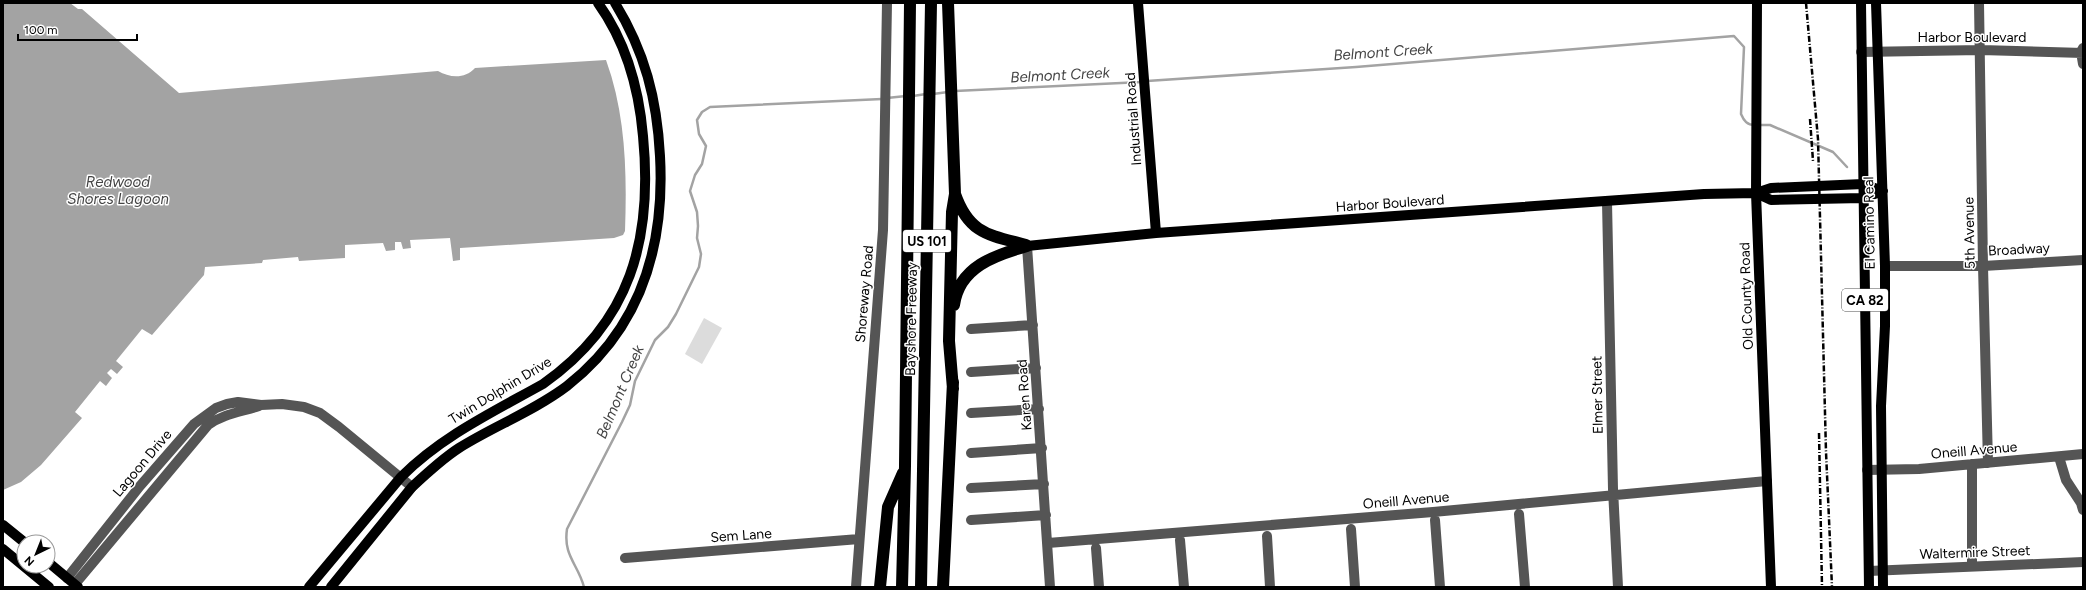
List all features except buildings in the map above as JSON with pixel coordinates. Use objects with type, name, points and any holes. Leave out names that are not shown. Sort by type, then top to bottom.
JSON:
[{"type":"highway","name":"Bayshore Freeway","points":[[902,587],[905,466],[910,3]]},
{"type":"highway","name":"Bayshore Freeway","points":[[921,587],[931,3]]},
{"type":"highway","points":[[948,3],[955,194],[952,212],[949,341],[953,389]]},
{"type":"highway","points":[[955,194],[965,216],[980,231],[1000,240],[1027,246]]},
{"type":"highway","points":[[943,587],[953,389],[954,307],[959,288],[979,264],[999,254],[1027,246]]},
{"type":"highway","points":[[880,587],[888,507],[905,466]]},
{"type":"main road","name":"Twin Dolphin Drive","points":[[309,587],[401,477],[416,462],[451,435],[543,384],[574,360],[594,338],[609,317],[633,269],[640,246],[647,184],[642,118],[635,84],[627,58],[617,34],[598,3]]},
{"type":"main road","name":"Twin Dolphin Drive","points":[[331,587],[412,487],[459,448],[551,397],[586,370],[606,348],[622,325],[636,300],[648,274],[655,249],[662,184],[657,116],[650,80],[642,53],[629,25],[615,3]]},
{"type":"main road","name":"Industrial Road","points":[[1138,3],[1156,233]]},
{"type":"main road","name":"Old County Road","points":[[1758,3],[1756,193],[1771,587]]},
{"type":"main road","name":"El Camino Real","points":[[1861,3],[1862,184],[1869,587]]},
{"type":"main road","name":"El Camino Real","points":[[1876,3],[1885,266],[1885,316],[1881,406],[1883,587]]},
{"type":"main road","name":"Harbor Boulevard","points":[[1027,246],[1156,233],[1704,194],[1756,193],[1771,188],[1862,184],[1883,191]]},
{"type":"main road","name":"Harbor Boulevard","points":[[1756,193],[1771,200],[1863,198],[1883,191]]},
{"type":"main road","points":[[3,525],[16,536]]},
{"type":"main road","points":[[3,549],[49,587]]},
{"type":"main road","points":[[56,569],[73,583]]},
{"type":"street","name":"Shoreway Road","points":[[856,587],[883,230],[887,3]]},
{"type":"street","name":"5th Avenue","points":[[1979,3],[1988,462]]},
{"type":"street","name":"Harbor Boulevard","points":[[1861,52],[1981,50],[2082,51]]},
{"type":"street","points":[[2082,51],[2083,64]]},
{"type":"street","name":"Elmer Street","points":[[1607,202],[1613,495],[1618,587]]},
{"type":"street","name":"Karen Road","points":[[1027,246],[1042,448],[1050,587]]},
{"type":"street","name":"Broadway","points":[[1885,266],[1983,266],[2083,260]]},
{"type":"street","points":[[971,329],[1033,325]]},
{"type":"street","points":[[971,372],[1036,368]]},
{"type":"street","name":"Lagoon Drive","points":[[73,583],[208,425],[216,419],[230,414],[261,406],[282,404],[304,407],[320,413],[412,487]]},
{"type":"street","points":[[971,413],[1039,409]]},
{"type":"street","points":[[971,452],[1042,448]]},
{"type":"street","name":"Oneill Avenue","points":[[1867,470],[1919,469],[2083,454]]},
{"type":"street","points":[[2059,456],[2066,480],[2081,503],[2083,510]]},
{"type":"street","points":[[1972,464],[1972,567]]},
{"type":"street","name":"Oneill Avenue","points":[[1048,543],[1433,512],[1767,481]]},
{"type":"street","points":[[971,488],[1044,484]]},
{"type":"street","points":[[1519,514],[1525,587]]},
{"type":"street","points":[[971,520],[1046,515]]},
{"type":"street","points":[[1435,520],[1440,587]]},
{"type":"street","points":[[1351,529],[1355,587]]},
{"type":"street","points":[[1267,536],[1270,587]]},
{"type":"street","name":"Sem Lane","points":[[625,558],[859,539]]},
{"type":"street","points":[[1180,540],[1184,587]]},
{"type":"street","points":[[1096,548],[1099,587]]},
{"type":"street","name":"Waltermire Street","points":[[1868,571],[2083,562]]},
{"type":"shaded area","points":[[704,318],[722,328],[702,364],[685,354]]},
{"type":"water","name":"Redwood Shores Lagoon","points":[[3,3],[70,3],[78,9],[82,9],[179,93],[438,71],[447,75],[462,76],[471,72],[475,68],[606,60],[618,102],[624,144],[626,188],[625,231],[623,235],[614,238],[460,248],[460,260],[453,261],[450,238],[410,240],[411,248],[403,249],[401,242],[395,242],[395,250],[386,251],[383,243],[345,245],[345,258],[299,261],[298,257],[263,260],[262,263],[205,267],[204,275],[152,335],[142,329],[116,361],[123,367],[117,374],[111,369],[107,373],[112,378],[106,386],[100,381],[75,412],[82,418],[41,465],[21,482],[3,490]]},
{"type":"waterway","name":"Belmont Creek","points":[[1147,81],[1356,67],[1734,36],[1744,47],[1741,114],[1746,122],[1755,125]]},
{"type":"waterway","name":"Belmont Creek","points":[[955,91],[1142,82]]},
{"type":"waterway","name":"Belmont Creek","points":[[933,94],[948,92]]},
{"type":"waterway","name":"Belmont Creek","points":[[913,96],[926,94]]},
{"type":"waterway","name":"Belmont Creek","points":[[887,98],[906,96]]},
{"type":"waterway","name":"Belmont Creek","points":[[584,587],[569,553],[566,538],[567,529],[630,405],[635,381],[655,340],[668,327],[676,314],[699,267],[701,254],[697,238],[697,212],[690,191],[695,175],[702,164],[706,146],[699,134],[697,120],[702,112],[710,107],[882,99]]},
{"type":"waterway","name":"Belmont Creek","points":[[1760,125],[1770,125],[1833,152],[1847,167]]},
{"type":"railway","points":[[1806,3],[1818,139],[1826,452],[1832,587]]},
{"type":"railway","points":[[1810,119],[1813,161]]},
{"type":"railway","points":[[1819,433],[1822,587]]}]
